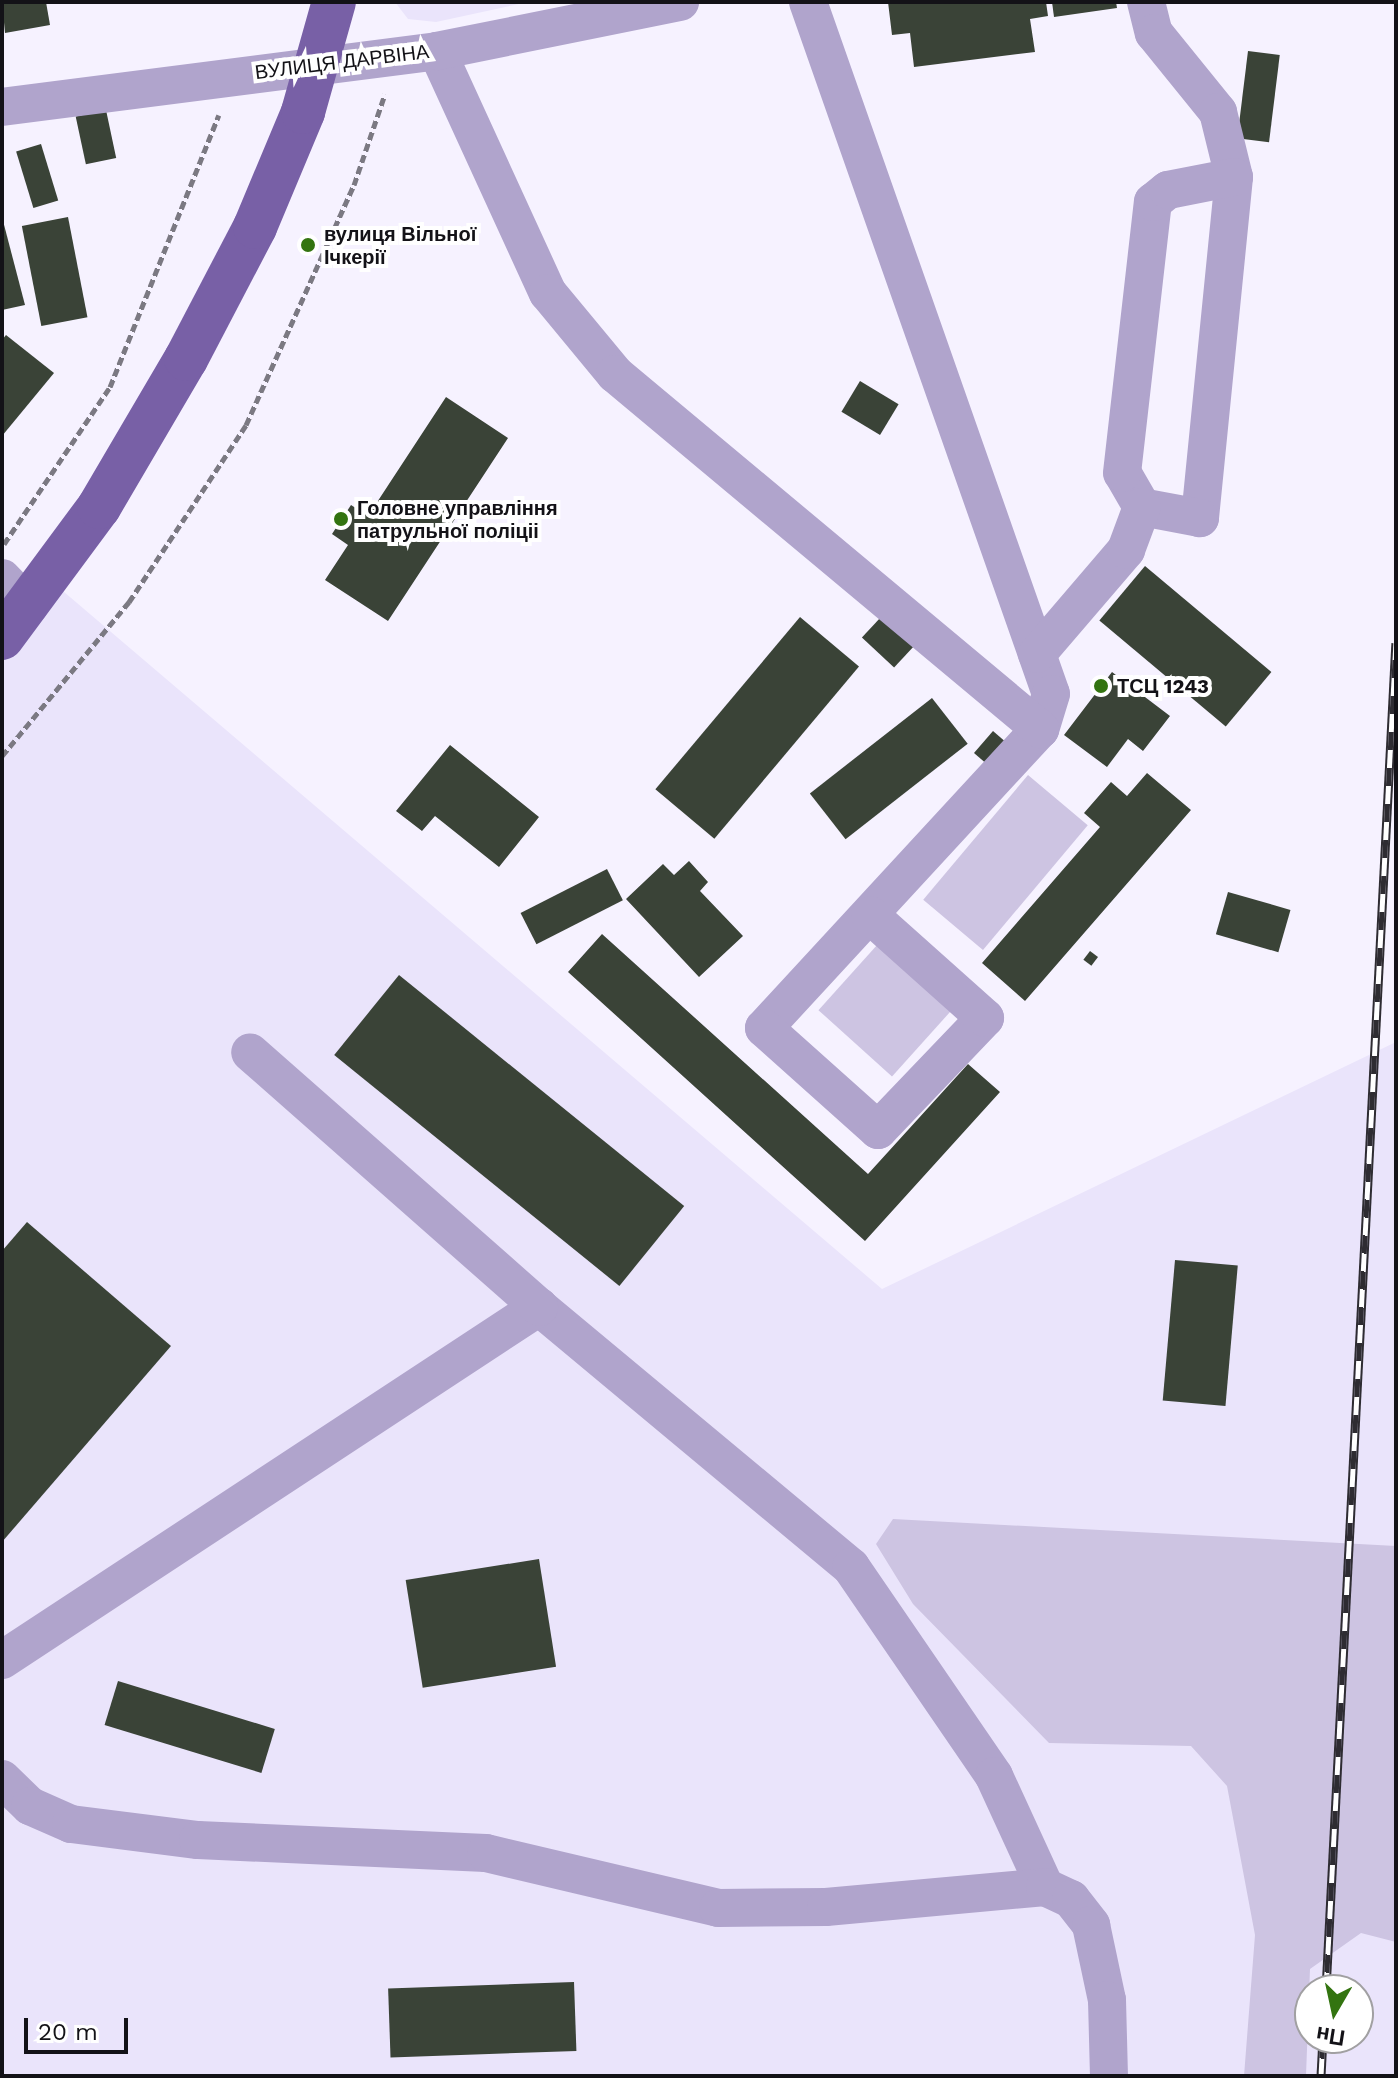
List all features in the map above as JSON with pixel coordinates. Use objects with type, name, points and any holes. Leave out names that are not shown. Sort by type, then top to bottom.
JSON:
[{"type":"main road","points":[[11,607],[119,476],[186,359],[255,227],[320,64],[334,2]]},
{"type":"street","name":"ВУЛИЦЯ ДАРВІНА","points":[[2,107],[235,73],[437,51],[680,2]]},
{"type":"street","points":[[808,2],[1051,694],[1040,729],[764,1028],[878,1130],[985,1018],[870,915]]},
{"type":"street","points":[[1146,2],[1154,33],[1218,112],[1234,177],[1200,518],[1142,507],[1122,473],[1153,202],[1168,190],[1234,177]]},
{"type":"street","points":[[437,51],[548,293],[615,374],[1040,729]]},
{"type":"street","points":[[1037,654],[1126,550],[1142,507]]},
{"type":"street","points":[[250,1052],[539,1307],[851,1567],[994,1776],[1045,1887]]},
{"type":"street","points":[[2,1660],[539,1307]]},
{"type":"street","points":[[2,1779],[30,1806],[71,1824],[198,1840],[486,1853],[718,1908],[826,1907],[1045,1887],[1071,1899],[1091,1925],[1107,2000],[1109,2076]]},
{"type":"path","points":[[2,756],[129,602],[246,425],[354,185],[398,56]]},
{"type":"path","points":[[2,547],[110,387],[235,73]]},
{"type":"shaded area","points":[[395,2],[528,2],[436,22],[408,19]]},
{"type":"shaded area","points":[[50,580],[882,1289],[1396,1042],[1396,2076],[2,2076],[2,638]]},
{"type":"shaded area","points":[[1028,775],[1088,825],[983,950],[923,900]]},
{"type":"shaded area","points":[[878,944],[952,1010],[892,1076],[818,1010]]},
{"type":"shaded area","points":[[893,1519],[1396,1546],[1396,1942],[1361,1933],[1310,1969],[1310,1974],[1294,1974],[1294,2054],[1307,2054],[1306,2076],[1244,2076],[1255,1935],[1227,1786],[1191,1746],[1049,1743],[913,1604],[876,1544]]},
{"type":"building","points":[[2,2],[46,2],[50,25],[5,33]]},
{"type":"building","points":[[888,2],[1046,2],[1048,16],[1030,19],[1035,52],[914,67],[910,33],[892,35]]},
{"type":"building","points":[[1052,2],[1116,2],[1117,8],[1054,17]]},
{"type":"building","points":[[1248,51],[1280,55],[1269,142],[1237,138]]},
{"type":"building","points":[[106,110],[116,158],[86,164],[76,116]]},
{"type":"building","points":[[41,144],[58,200],[33,208],[16,152]]},
{"type":"building","points":[[2,217],[25,305],[2,310]]},
{"type":"building","points":[[68,217],[87,317],[41,326],[22,226]]},
{"type":"building","points":[[6,335],[54,373],[2,436],[2,340]]},
{"type":"building","points":[[860,381],[899,404],[880,435],[841,412]]},
{"type":"building","points":[[446,397],[508,438],[388,621],[325,580],[348,545],[332,534],[351,505],[368,516]]},
{"type":"building","points":[[1145,566],[1271,672],[1226,726],[1099,620]]},
{"type":"building","points":[[800,617],[859,666],[714,839],[655,789]]},
{"type":"building","points":[[881,617],[913,647],[894,667],[862,637]]},
{"type":"building","points":[[1112,672],[1170,716],[1143,751],[1128,739],[1107,767],[1064,735]]},
{"type":"building","points":[[932,698],[968,744],[846,839],[810,793]]},
{"type":"building","points":[[993,731],[1010,746],[991,768],[974,753]]},
{"type":"building","points":[[450,745],[539,817],[499,867],[435,816],[422,831],[396,811]]},
{"type":"building","points":[[1147,773],[1191,810],[1025,1001],[982,963],[1100,827],[1084,813],[1111,782],[1127,796]]},
{"type":"building","points":[[689,861],[708,882],[700,891],[743,936],[699,977],[626,899],[663,864],[674,875]]},
{"type":"building","points":[[607,869],[623,900],[536,944],[521,913]]},
{"type":"building","points":[[1228,892],[1290,910],[1278,952],[1216,934]]},
{"type":"building","points":[[602,934],[868,1174],[968,1064],[1000,1092],[865,1241],[568,972]]},
{"type":"building","points":[[1090,951],[1098,957],[1091,966],[1083,960]]},
{"type":"building","points":[[399,975],[684,1206],[619,1286],[334,1055]]},
{"type":"building","points":[[27,1222],[171,1346],[2,1542],[2,1251]]},
{"type":"building","points":[[1175,1260],[1238,1265],[1225,1406],[1163,1400]]},
{"type":"building","points":[[539,1559],[556,1667],[423,1688],[406,1580]]},
{"type":"building","points":[[118,1681],[275,1729],[261,1773],[105,1725]]},
{"type":"building","points":[[574,1982],[576,2051],[391,2057],[388,1988]]},
{"type":"railway","points":[[1327,1974],[1396,643]]},
{"type":"railway","points":[[1321,2076],[1322,2054]]},
{"type":"place","name":"вулиця Вільної Ічкерії","points":[[308,245]]},
{"type":"place","name":"Головне управління патрульної поліціі","points":[[341,519]]},
{"type":"place","name":"ТСЦ 1243","points":[[1101,686]]}]
